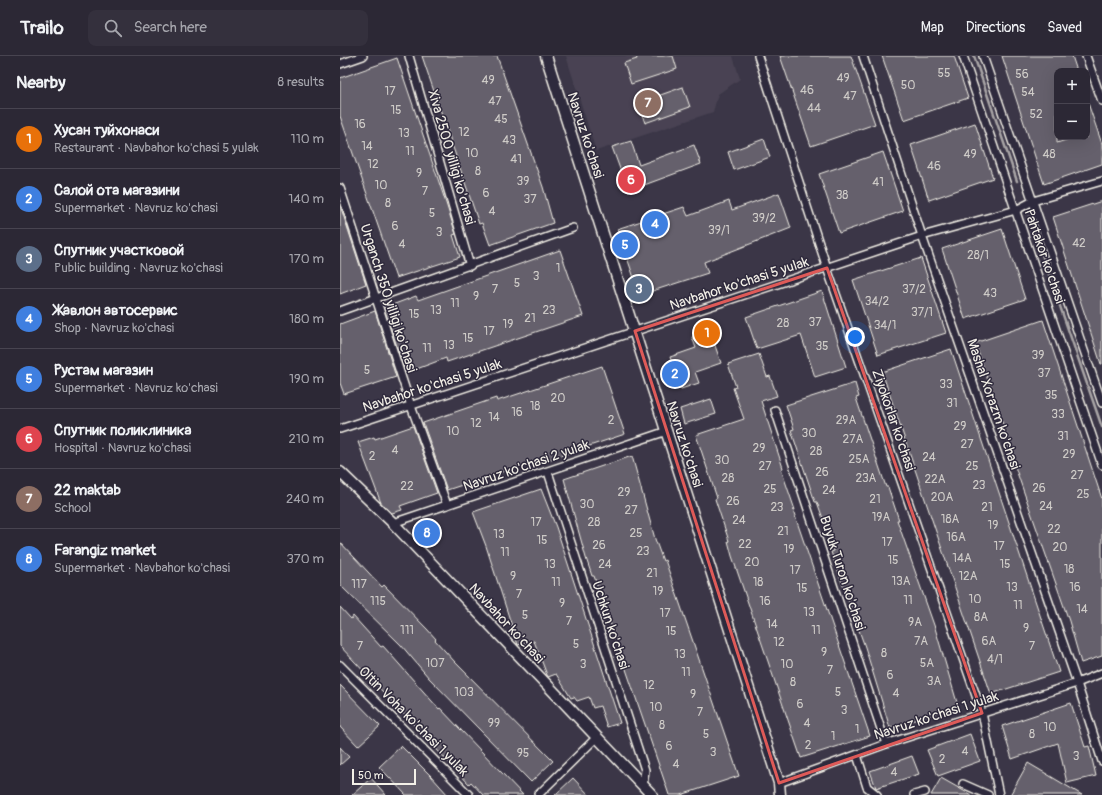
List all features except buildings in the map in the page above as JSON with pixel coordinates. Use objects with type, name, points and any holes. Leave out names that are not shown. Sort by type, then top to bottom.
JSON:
[{"type":"street","points":[[340,64],[363,56]]},
{"type":"street","name":"Xiva 2500 yilligi ko'chasi","points":[[409,56],[470,266]]},
{"type":"street","name":"Navruz ko'chasi","points":[[546,56],[779,783],[780,795]]},
{"type":"street","name":"Ziyokorlar ko'chasi","points":[[758,56],[827,268],[982,714],[999,795]]},
{"type":"street","name":"Mashal Xorazm ko'chasi","points":[[863,56],[922,236],[1077,683],[1102,761]]},
{"type":"street","name":"Pahtakor ko'chasi","points":[[963,56],[1102,465]]},
{"type":"street","name":"Pahtakor ko'chasi","points":[[983,56],[1034,201],[1102,403]]},
{"type":"street","points":[[1086,56],[1102,101]]},
{"type":"street","name":"Navbahor ko'chasi 5 yulak","points":[[340,429],[922,236],[1016,210],[1034,201],[1102,181]]},
{"type":"street","name":"Urganch 350 yilligi ko'chasi","points":[[340,188],[411,406],[447,505]]},
{"type":"street","points":[[340,311],[470,266],[573,228]]},
{"type":"street","name":"Buyuk Turon ko'chasi","points":[[775,410],[886,744]]},
{"type":"street","name":"Navruz ko'chasi 2 yulak","points":[[393,523],[666,431]]},
{"type":"street","name":"Navbahor ko'chasi","points":[[340,472],[393,523],[596,738],[652,795]]},
{"type":"street","name":"Uchkun ko'chasi","points":[[548,472],[645,770],[643,787]]},
{"type":"street","name":"Oltin Voha ko'chasi 1 yulak","points":[[340,665],[469,795]]},
{"type":"street","name":"Navruz ko'chasi 1 yulak","points":[[779,783],[886,744],[1077,683],[1102,673]]},
{"type":"street","points":[[538,795],[596,738]]},
{"type":"street","points":[[857,755],[867,787],[877,795]]},
{"type":"street","points":[[964,784],[988,795]]},
{"type":"street","points":[[914,795],[925,792]]},
{"type":"highlighted area","points":[[827,268],[982,713],[779,783],[635,331]]},
{"type":"shaded area","points":[[566,56],[733,56],[740,79],[718,94],[713,112],[596,151]]},
{"type":"waterway","points":[[974,56],[1017,181]]},
{"type":"waterway","points":[[1029,217],[1102,427]]},
{"type":"place","name":"22 maktab","points":[[648,103]]},
{"type":"place","name":"Спутник поликлиника","points":[[631,180]]},
{"type":"place","name":"Жавлон автосервис","points":[[655,224]]},
{"type":"place","name":"Рустам магазин","points":[[625,245]]},
{"type":"place","name":"Спутник участковой","points":[[639,289]]},
{"type":"place","name":"Хусан туйхонаси","points":[[707,333]]},
{"type":"place","name":"Салой ота магазини","points":[[675,374]]},
{"type":"place","name":"Farangiz market","points":[[427,533]]}]
